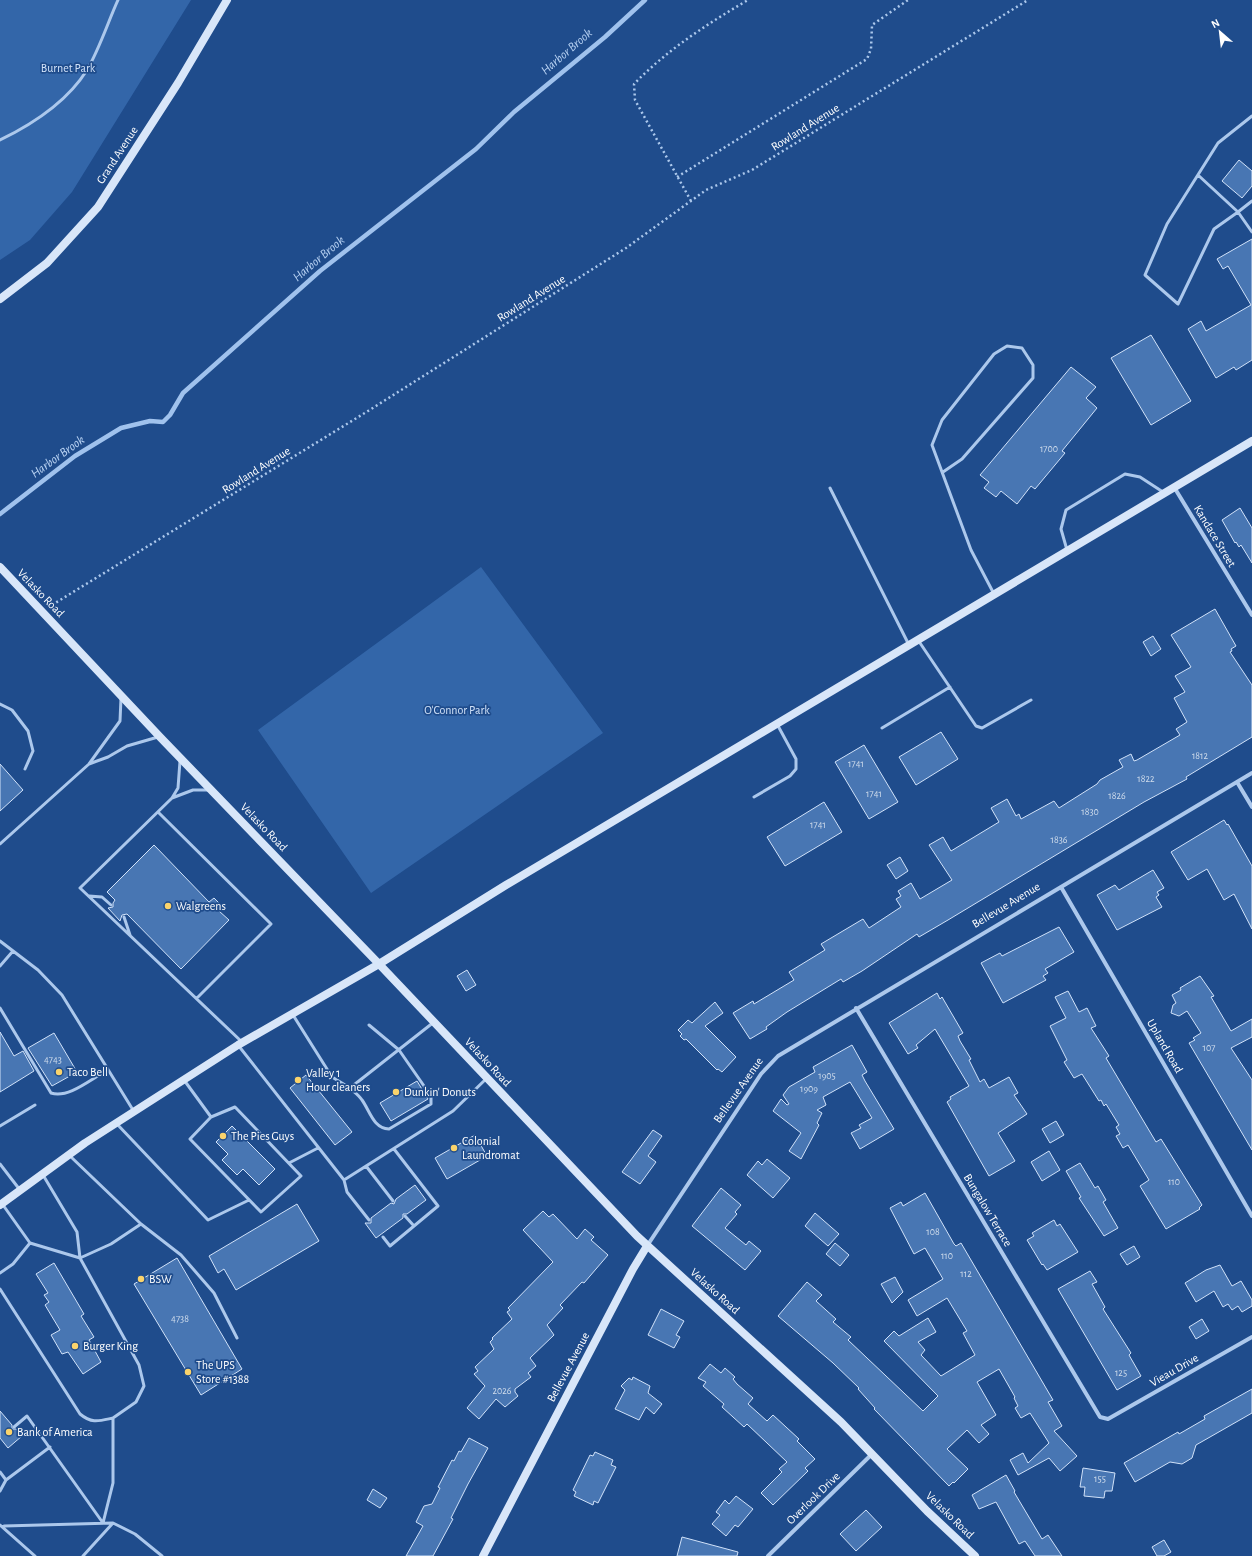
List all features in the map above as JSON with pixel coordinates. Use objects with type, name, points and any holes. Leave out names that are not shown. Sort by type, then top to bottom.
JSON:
[{"type":"street","name":"Grand Avenue","points":[[0,299],[47,263],[98,207],[178,83],[227,0]]},
{"type":"street","points":[[1,1204],[134,1111],[241,1044],[379,964],[1252,440]]},
{"type":"street","name":"Kandace Street","points":[[1174,487],[1252,615]]},
{"type":"street","name":"Velasko Road","points":[[0,567],[180,758],[648,1246],[841,1422],[927,1511],[975,1556]]},
{"type":"street","name":"Bellevue Avenue","points":[[482,1556],[632,1269],[761,1074],[778,1056],[1252,772]]},
{"type":"street","points":[[1236,782],[1252,807]]},
{"type":"street","name":"Upland Road","points":[[1061,887],[1252,1216]]},
{"type":"street","name":"Bungalow Terrace","points":[[856,1008],[1097,1413],[1100,1417],[1105,1419]]},
{"type":"street","name":"Vieau Drive","points":[[1105,1419],[1108,1419],[1252,1337]]},
{"type":"street","name":"Overlook Drive","points":[[768,1556],[873,1454]]},
{"type":"lane","points":[[0,140],[16,132],[66,97],[87,70],[118,0]]},
{"type":"lane","points":[[1252,116],[1218,143],[1167,224],[1145,275],[1178,304],[1214,229],[1252,201]]},
{"type":"lane","points":[[1198,175],[1238,212],[1252,232]]},
{"type":"lane","points":[[943,472],[962,459],[1033,378],[1033,365],[1022,348],[1007,346],[994,354],[942,420],[932,445],[971,550],[994,594]]},
{"type":"lane","points":[[1068,550],[1061,529],[1066,510],[1125,474],[1140,476],[1165,493]]},
{"type":"lane","points":[[830,488],[909,645]]},
{"type":"lane","points":[[918,640],[976,726],[982,728],[1031,700]]},
{"type":"lane","points":[[882,728],[950,687]]},
{"type":"lane","points":[[0,844],[89,764],[120,721],[121,696]]},
{"type":"lane","points":[[0,704],[12,710],[28,731],[33,751],[25,769]]},
{"type":"lane","points":[[754,797],[790,776],[796,770],[796,759],[777,724]]},
{"type":"lane","points":[[89,764],[108,757],[127,746],[160,737]]},
{"type":"lane","points":[[180,758],[178,788],[172,798],[80,888],[197,998],[241,1044],[318,1148],[344,1180],[347,1192],[369,1220]]},
{"type":"lane","points":[[172,798],[193,790],[212,791]]},
{"type":"lane","points":[[158,812],[271,924],[197,998]]},
{"type":"lane","points":[[89,896],[102,897],[111,905]]},
{"type":"lane","points":[[124,918],[130,936]]},
{"type":"lane","points":[[0,941],[38,970],[62,995],[134,1111]]},
{"type":"lane","points":[[0,966],[13,951]]},
{"type":"lane","points":[[0,1008],[51,1093],[59,1095],[68,1093],[108,1070]]},
{"type":"lane","points":[[292,1014],[332,1077],[350,1088],[362,1099],[375,1122],[382,1129],[389,1129],[431,1104],[431,1096],[399,1050],[369,1025]]},
{"type":"lane","points":[[350,1088],[434,1022]]},
{"type":"lane","points":[[344,1180],[453,1111],[487,1078]]},
{"type":"lane","points":[[184,1080],[211,1118]]},
{"type":"lane","points":[[0,1126],[35,1105]]},
{"type":"lane","points":[[235,1107],[288,1163],[301,1176],[260,1212],[190,1139],[211,1118],[235,1107]]},
{"type":"lane","points":[[116,1123],[208,1220],[249,1200]]},
{"type":"lane","points":[[288,1163],[318,1148]]},
{"type":"lane","points":[[383,1237],[390,1246],[438,1206],[394,1149]]},
{"type":"lane","points":[[69,1155],[142,1224],[182,1255],[214,1293],[237,1338]]},
{"type":"lane","points":[[0,1164],[20,1190]]},
{"type":"lane","points":[[366,1166],[393,1201]]},
{"type":"lane","points":[[0,1289],[80,1414],[87,1421],[99,1421],[113,1418],[136,1402],[144,1386],[139,1365],[80,1258],[76,1232],[42,1174]]},
{"type":"lane","points":[[1,1204],[30,1242],[80,1258],[111,1244],[142,1224]]},
{"type":"lane","points":[[405,1216],[414,1226]]},
{"type":"lane","points":[[0,1274],[13,1264],[30,1242]]},
{"type":"lane","points":[[14,1427],[28,1416],[103,1523]]},
{"type":"lane","points":[[103,1523],[113,1483],[113,1418]]},
{"type":"lane","points":[[0,1491],[6,1480],[50,1447]]},
{"type":"lane","points":[[0,1472],[6,1480]]},
{"type":"lane","points":[[83,1556],[113,1523]]},
{"type":"lane","points":[[2,1526],[113,1523],[135,1534],[162,1556]]},
{"type":"lane","points":[[2,1526],[34,1556]]},
{"type":"path","points":[[691,201],[635,100],[634,84],[649,68],[710,22],[748,0]]},
{"type":"path","points":[[677,177],[867,59],[871,48],[872,25],[908,0]]},
{"type":"path","name":"Rowland Avenue","points":[[42,611],[368,412],[626,248],[706,190],[752,170],[1028,0]]},
{"type":"green space","name":"Burnet Park","points":[[0,0],[191,0],[72,192],[30,240],[0,260]]},
{"type":"green space","name":"O'Connor Park","points":[[481,567],[603,733],[371,893],[258,730]]},
{"type":"building","points":[[1239,160],[1252,171],[1252,186],[1242,198],[1222,181]]},
{"type":"building","points":[[1252,239],[1252,360],[1236,370],[1234,367],[1216,378],[1188,329],[1201,321],[1206,331],[1251,305],[1228,266],[1223,269],[1217,259]]},
{"type":"building","points":[[1151,335],[1191,401],[1151,425],[1111,358]]},
{"type":"building","points":[[1071,367],[1096,387],[1086,398],[1097,408],[1062,451],[1065,453],[1035,489],[1031,486],[1017,504],[1001,491],[996,497],[984,488],[989,482],[980,475]]},
{"type":"building","points":[[1240,508],[1252,528],[1252,563],[1241,545],[1239,547],[1236,542],[1235,543],[1222,520]]},
{"type":"building","points":[[1215,609],[1236,646],[1231,649],[1232,651],[1230,652],[1252,685],[1252,737],[1186,777],[1187,779],[1144,802],[948,920],[919,937],[917,934],[862,971],[843,982],[841,979],[787,1012],[766,1027],[767,1029],[750,1039],[733,1013],[753,1001],[754,1004],[794,980],[789,972],[825,950],[821,944],[863,919],[869,928],[901,907],[896,899],[901,896],[898,891],[911,883],[920,899],[952,880],[929,845],[943,837],[951,851],[999,822],[991,808],[1007,799],[1016,816],[1019,814],[1021,819],[1054,801],[1059,808],[1097,784],[1100,780],[1123,767],[1119,760],[1131,754],[1134,761],[1137,760],[1180,735],[1176,729],[1187,722],[1174,698],[1185,692],[1175,676],[1191,667],[1171,635]]},
{"type":"building","points":[[1153,636],[1161,649],[1151,656],[1143,642]]},
{"type":"building","points":[[941,732],[958,759],[916,785],[899,757]]},
{"type":"building","points":[[864,745],[898,802],[869,819],[835,762]]},
{"type":"building","points":[[0,764],[23,790],[0,811]]},
{"type":"building","points":[[824,802],[842,832],[785,866],[767,837]]},
{"type":"building","points":[[1224,820],[1227,825],[1228,824],[1252,866],[1252,929],[1234,894],[1224,900],[1207,869],[1188,880],[1171,852]]},
{"type":"building","points":[[154,845],[209,902],[214,898],[223,907],[219,911],[229,920],[181,969],[127,914],[122,915],[120,921],[108,908],[113,907],[115,900],[107,892]]},
{"type":"building","points":[[900,857],[908,871],[896,879],[887,865]]},
{"type":"building","points":[[1153,870],[1164,888],[1157,892],[1159,895],[1156,897],[1162,907],[1117,930],[1097,895],[1115,885],[1119,890]]},
{"type":"building","points":[[1059,927],[1074,952],[1045,969],[1048,973],[1043,976],[1046,980],[1003,1003],[981,963],[1000,953],[1002,956]]},
{"type":"building","points":[[467,970],[476,985],[466,991],[457,976]]},
{"type":"building","points":[[1200,976],[1214,996],[1211,997],[1231,1031],[1252,1019],[1252,1037],[1231,1048],[1252,1080],[1252,1150],[1189,1043],[1195,1040],[1193,1038],[1201,1033],[1187,1011],[1179,1016],[1171,1013],[1173,1005],[1176,1003],[1172,995],[1181,990],[1180,988]]},
{"type":"building","points":[[1068,991],[1079,1012],[1087,1008],[1096,1026],[1091,1028],[1109,1056],[1106,1058],[1156,1142],[1161,1139],[1202,1205],[1199,1208],[1200,1209],[1166,1229],[1140,1186],[1149,1180],[1128,1145],[1123,1148],[1116,1136],[1120,1134],[1116,1127],[1119,1125],[1106,1104],[1104,1106],[1101,1100],[1099,1101],[1082,1074],[1074,1078],[1064,1062],[1067,1060],[1050,1026],[1066,1018],[1055,997]]},
{"type":"building","points":[[937,993],[940,999],[942,997],[963,1033],[958,1036],[971,1059],[969,1060],[980,1082],[984,1079],[989,1088],[1009,1077],[1018,1093],[1014,1095],[1027,1114],[998,1133],[1015,1161],[989,1176],[947,1102],[951,1099],[950,1097],[969,1086],[935,1029],[916,1045],[918,1048],[908,1054],[889,1023]]},
{"type":"building","points":[[715,1002],[723,1013],[705,1026],[736,1057],[722,1072],[718,1069],[717,1070],[686,1039],[684,1040],[680,1036],[682,1034],[678,1030],[688,1020],[692,1023]]},
{"type":"building","points":[[0,1032],[14,1056],[23,1051],[34,1071],[0,1092]]},
{"type":"building","points":[[54,1033],[77,1072],[52,1086],[28,1048]]},
{"type":"building","points":[[852,1045],[867,1072],[862,1075],[865,1081],[894,1129],[860,1149],[851,1133],[861,1128],[859,1125],[872,1118],[850,1082],[823,1097],[826,1105],[817,1110],[822,1113],[817,1123],[819,1125],[801,1159],[789,1151],[801,1133],[773,1111],[781,1099],[787,1105],[789,1104],[783,1095],[789,1087],[815,1072],[813,1067]]},
{"type":"building","points":[[306,1075],[352,1132],[335,1145],[290,1088]]},
{"type":"building","points":[[417,1081],[428,1099],[391,1121],[380,1103]]},
{"type":"building","points":[[1056,1121],[1064,1135],[1050,1143],[1042,1129]]},
{"type":"building","points":[[232,1126],[275,1169],[259,1185],[243,1169],[237,1175],[222,1160],[228,1154],[216,1142]]},
{"type":"building","points":[[653,1130],[662,1136],[648,1156],[656,1162],[640,1184],[622,1172]]},
{"type":"building","points":[[475,1135],[487,1156],[447,1179],[435,1158]]},
{"type":"building","points":[[1049,1151],[1060,1170],[1042,1181],[1031,1162]]},
{"type":"building","points":[[767,1159],[790,1178],[773,1198],[747,1175],[758,1161],[762,1165]]},
{"type":"building","points":[[1080,1163],[1095,1188],[1098,1186],[1106,1200],[1103,1202],[1118,1228],[1104,1236],[1079,1198],[1081,1197],[1066,1171]]},
{"type":"building","points":[[415,1185],[426,1200],[407,1214],[403,1214],[403,1218],[376,1238],[365,1223],[371,1223],[371,1218],[391,1203],[394,1204],[396,1199]]},
{"type":"building","points":[[721,1188],[741,1205],[735,1212],[737,1214],[725,1228],[746,1245],[749,1241],[761,1251],[745,1270],[692,1226]]},
{"type":"building","points":[[925,1193],[954,1244],[956,1246],[961,1243],[1053,1400],[1048,1402],[1062,1426],[1054,1431],[1077,1456],[1060,1471],[1049,1458],[1018,1475],[1010,1460],[1023,1453],[1028,1463],[1049,1443],[1030,1413],[1021,1418],[1015,1408],[1018,1406],[1014,1398],[1015,1397],[999,1369],[977,1382],[996,1415],[981,1425],[989,1434],[979,1443],[967,1430],[947,1449],[968,1469],[949,1486],[874,1409],[875,1408],[858,1389],[859,1388],[833,1363],[778,1316],[807,1282],[822,1295],[816,1301],[836,1319],[833,1322],[851,1337],[848,1340],[923,1411],[938,1396],[884,1341],[894,1331],[899,1336],[928,1318],[936,1332],[918,1342],[925,1350],[921,1355],[941,1376],[975,1355],[963,1333],[967,1331],[947,1298],[917,1316],[908,1300],[943,1279],[925,1248],[914,1254],[890,1208],[901,1202],[903,1206]]},
{"type":"building","points":[[297,1204],[319,1241],[236,1290],[224,1269],[218,1273],[209,1256]]},
{"type":"building","points":[[543,1211],[549,1217],[553,1214],[577,1239],[585,1229],[594,1237],[591,1240],[608,1255],[584,1283],[582,1282],[560,1305],[563,1308],[547,1325],[554,1335],[530,1358],[536,1366],[528,1373],[531,1377],[515,1389],[518,1396],[505,1407],[496,1399],[479,1419],[467,1408],[485,1386],[474,1374],[478,1371],[475,1367],[494,1349],[490,1342],[493,1339],[492,1338],[512,1319],[507,1312],[510,1310],[508,1308],[553,1262],[523,1230]]},
{"type":"building","points":[[815,1213],[839,1234],[828,1246],[805,1226]]},
{"type":"building","points":[[1054,1220],[1057,1226],[1060,1224],[1078,1252],[1047,1270],[1043,1264],[1042,1265],[1027,1240],[1034,1236],[1032,1233]]},
{"type":"building","points":[[835,1243],[849,1255],[840,1266],[826,1254]]},
{"type":"building","points":[[1134,1246],[1140,1257],[1127,1265],[1120,1254]]},
{"type":"building","points":[[177,1258],[242,1369],[201,1395],[134,1284]]},
{"type":"building","points":[[54,1263],[84,1314],[81,1316],[94,1337],[89,1340],[101,1362],[83,1374],[68,1352],[62,1354],[51,1335],[60,1330],[45,1305],[49,1302],[44,1295],[48,1293],[36,1274]]},
{"type":"building","points":[[1220,1265],[1232,1286],[1241,1281],[1252,1300],[1252,1306],[1242,1312],[1238,1306],[1232,1310],[1228,1304],[1223,1307],[1214,1291],[1196,1302],[1185,1283],[1206,1270]]},
{"type":"building","points":[[1090,1271],[1097,1282],[1092,1284],[1105,1307],[1103,1309],[1131,1353],[1129,1355],[1141,1376],[1117,1390],[1058,1289]]},
{"type":"building","points":[[895,1277],[903,1292],[892,1303],[881,1284]]},
{"type":"building","points":[[661,1309],[684,1321],[676,1335],[680,1337],[674,1348],[648,1335]]},
{"type":"building","points":[[1202,1319],[1209,1331],[1196,1339],[1189,1327]]},
{"type":"building","points":[[710,1364],[721,1373],[725,1368],[735,1377],[733,1379],[737,1384],[753,1398],[748,1404],[767,1421],[773,1415],[799,1439],[797,1441],[815,1459],[805,1468],[808,1471],[773,1505],[761,1493],[782,1472],[779,1469],[787,1462],[747,1424],[744,1427],[722,1407],[724,1404],[703,1386],[706,1382],[698,1378]]},
{"type":"building","points":[[633,1377],[650,1386],[648,1393],[662,1404],[654,1414],[646,1407],[639,1420],[615,1409],[625,1390],[621,1386],[629,1378],[632,1380]]},
{"type":"building","points":[[1252,1389],[1252,1413],[1196,1445],[1192,1458],[1182,1464],[1170,1462],[1135,1482],[1124,1463],[1178,1432],[1179,1434],[1205,1419],[1204,1416]]},
{"type":"building","name":"Bank of America","points":[[0,1411],[12,1425],[12,1429],[16,1429],[22,1436],[8,1448],[0,1438]]},
{"type":"building","points":[[469,1438],[488,1448],[451,1518],[453,1519],[433,1556],[406,1556],[423,1526],[416,1522],[424,1506],[432,1504],[440,1488],[438,1487],[452,1460],[454,1461],[459,1451],[461,1452]]},
{"type":"building","points":[[595,1452],[613,1460],[611,1465],[616,1467],[598,1503],[594,1501],[593,1505],[574,1496],[576,1492],[573,1490],[590,1455],[593,1456]]},
{"type":"building","points":[[1083,1468],[1115,1473],[1112,1491],[1105,1491],[1104,1498],[1084,1496],[1085,1487],[1080,1487]]},
{"type":"building","points":[[1006,1475],[1015,1491],[1014,1492],[1042,1539],[1048,1535],[1062,1556],[1035,1556],[1025,1541],[1019,1544],[996,1502],[979,1509],[972,1495]]},
{"type":"building","points":[[373,1489],[387,1498],[380,1508],[367,1500]]},
{"type":"building","points":[[736,1496],[753,1509],[738,1527],[735,1525],[726,1536],[712,1524],[720,1515],[716,1512],[725,1500],[729,1504]]},
{"type":"building","points":[[866,1510],[882,1527],[856,1551],[840,1534]]},
{"type":"building","points":[[682,1537],[738,1552],[737,1556],[677,1556]]},
{"type":"building","points":[[1164,1540],[1171,1552],[1164,1556],[1157,1556],[1152,1547]]},
{"type":"waterway","name":"Harbor Brook","points":[[0,514],[75,456],[121,428],[150,421],[163,422],[170,415],[183,393],[320,271],[476,149],[514,112],[605,37],[645,0]]},
{"type":"place","name":"Walgreens","points":[[168,906]]},
{"type":"place","name":"Taco Bell","points":[[59,1072]]},
{"type":"place","name":"Valley 1 Hour cleaners","points":[[298,1080]]},
{"type":"place","name":"Dunkin' Donuts","points":[[396,1092]]},
{"type":"place","name":"The Pies Guys","points":[[223,1136]]},
{"type":"place","name":"Colonial Laundromat","points":[[454,1148]]},
{"type":"place","name":"BSW","points":[[141,1279]]},
{"type":"place","name":"Burger King","points":[[75,1346]]},
{"type":"place","name":"The UPS Store #1388","points":[[188,1372]]},
{"type":"place","name":"Bank of America","points":[[9,1432]]}]
